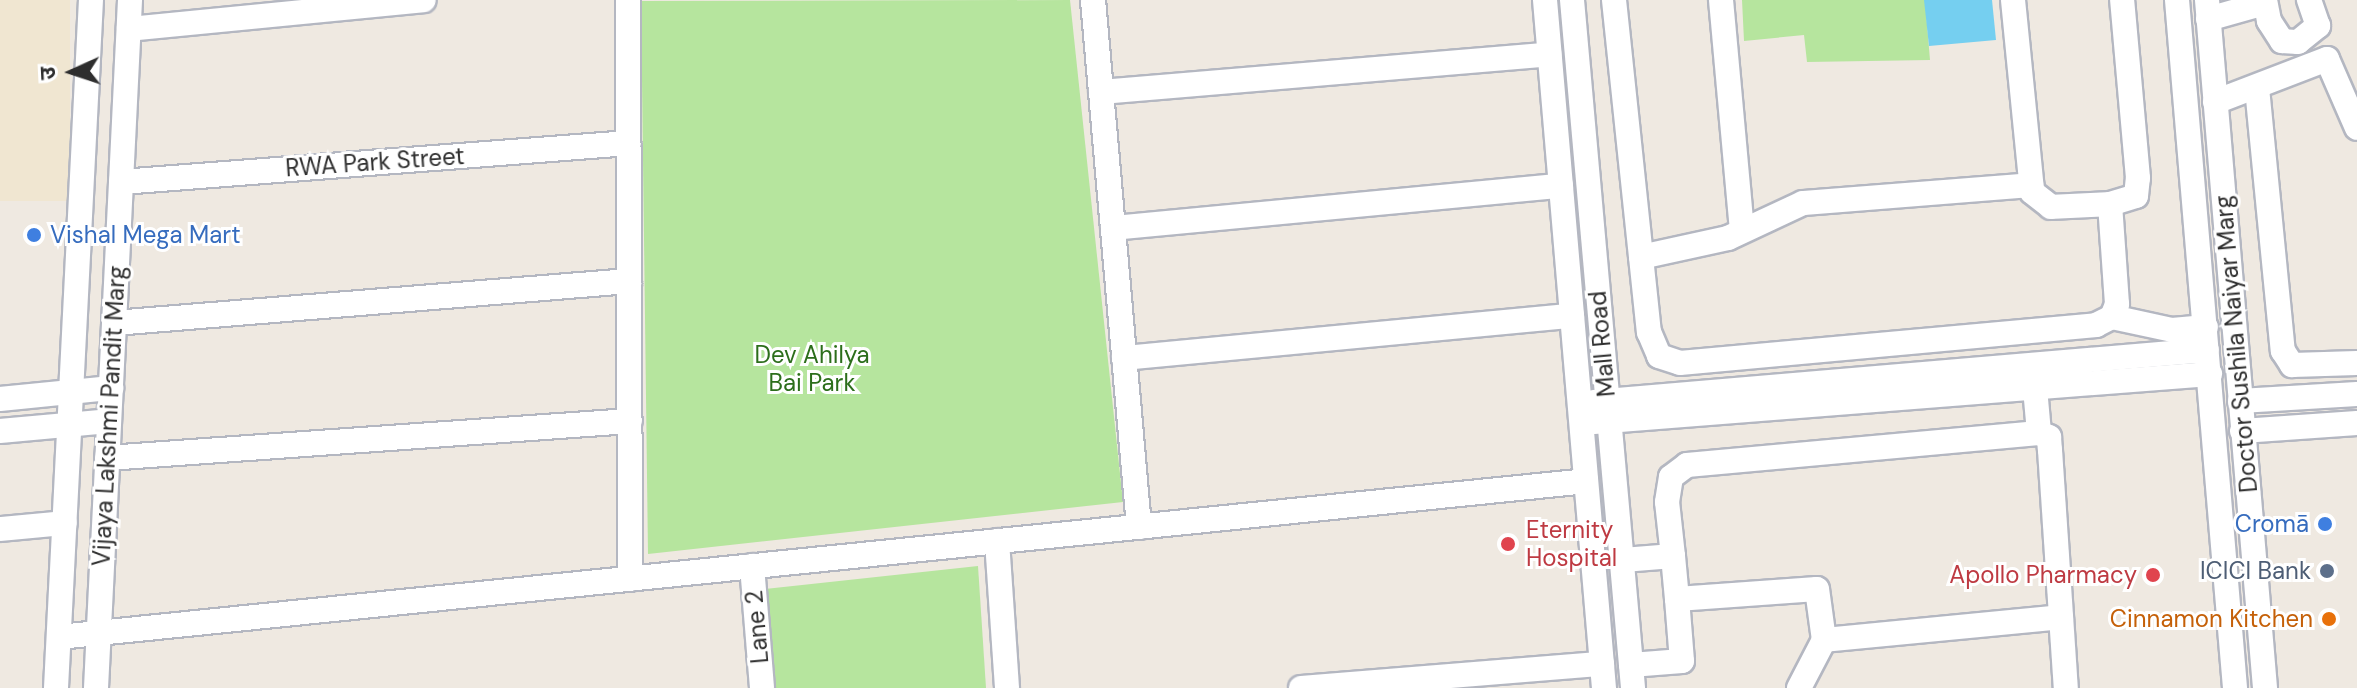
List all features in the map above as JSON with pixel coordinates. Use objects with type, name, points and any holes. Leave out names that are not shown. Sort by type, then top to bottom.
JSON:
[{"type":"street","name":"Vijaya Lakshmi Pandit Marg","points":[[56,688],[91,0]]},
{"type":"street","name":"Vijaya Lakshmi Pandit Marg","points":[[96,688],[130,0]]},
{"type":"street","points":[[129,29],[424,0]]},
{"type":"street","points":[[628,0],[630,579]]},
{"type":"street","points":[[1093,0],[1139,527]]},
{"type":"street","name":"Mall Road","points":[[1545,0],[1603,676]]},
{"type":"street","name":"Mall Road","points":[[1572,0],[1632,676]]},
{"type":"street","points":[[1614,0],[1649,332],[1659,356],[1680,363],[2096,325],[2112,317],[2207,338]]},
{"type":"street","points":[[1721,0],[1742,230]]},
{"type":"street","points":[[2013,0],[2031,185],[2040,203],[2051,207],[2110,204],[2136,196],[2138,178],[2122,0]]},
{"type":"street","name":"Doctor Sushila Naiyar Marg","points":[[2177,0],[2235,688]]},
{"type":"street","points":[[2208,9],[2265,2],[2282,41],[2298,42],[2318,26],[2309,0]]},
{"type":"street","name":"Doctor Sushila Naiyar Marg","points":[[2208,9],[2265,688]]},
{"type":"street","points":[[2298,42],[2310,66]]},
{"type":"street","points":[[1101,92],[1549,54]]},
{"type":"street","points":[[2215,102],[2327,59],[2357,128]]},
{"type":"street","points":[[2257,88],[2283,351],[2292,365],[2357,363]]},
{"type":"street","name":"RWA Park Street","points":[[121,182],[629,143]]},
{"type":"street","points":[[1641,257],[1708,243],[1803,203],[2031,185]]},
{"type":"street","points":[[1113,228],[1561,186]]},
{"type":"street","points":[[2110,204],[2117,304],[2112,317]]},
{"type":"street","points":[[114,323],[629,281]]},
{"type":"street","points":[[1124,358],[1572,316]]},
{"type":"street","points":[[1608,411],[1800,384],[2207,338]]},
{"type":"street","points":[[1796,353],[1800,384]]},
{"type":"street","points":[[1580,413],[2035,388],[2210,374]]},
{"type":"street","points":[[0,399],[111,388]]},
{"type":"street","points":[[2035,388],[2039,433]]},
{"type":"street","points":[[2240,401],[2357,394]]},
{"type":"street","points":[[0,431],[109,421]]},
{"type":"street","points":[[107,458],[630,421]]},
{"type":"street","points":[[2216,449],[2243,439],[2357,423]]},
{"type":"street","points":[[1632,676],[1682,661],[1667,502],[1671,477],[1687,465],[2039,433],[2049,437],[2066,688]]},
{"type":"street","points":[[59,637],[1586,481]]},
{"type":"street","points":[[0,529],[65,523]]},
{"type":"street","points":[[997,541],[1007,688]]},
{"type":"street","points":[[1623,560],[1673,556]]},
{"type":"street","name":"Lane 2","points":[[752,566],[762,688]]},
{"type":"street","points":[[1677,599],[1817,589],[1824,640],[1799,688]]},
{"type":"street","points":[[1824,640],[2061,617]]},
{"type":"street","points":[[1301,688],[1603,676]]},
{"type":"shaded area","points":[[0,0],[70,0],[70,201],[0,201]]},
{"type":"green space","name":"Dev Ahilya Bai Park","points":[[1070,0],[1123,502],[648,554],[641,1]]},
{"type":"green space","points":[[1742,0],[1925,0],[1930,60],[1807,62],[1804,35],[1744,41]]},
{"type":"green space","points":[[978,566],[986,688],[772,688],[765,589]]},
{"type":"water","points":[[1924,0],[1992,0],[1996,40],[1929,46]]},
{"type":"place","name":"Vishal Mega Mart","points":[[34,235]]},
{"type":"place","name":"Cromā","points":[[2325,524]]},
{"type":"place","name":"Eternity Hospital","points":[[1508,544]]},
{"type":"place","name":"ICICI Bank","points":[[2327,571]]},
{"type":"place","name":"Apollo Pharmacy","points":[[2153,575]]},
{"type":"place","name":"Cinnamon Kitchen","points":[[2329,619]]}]
